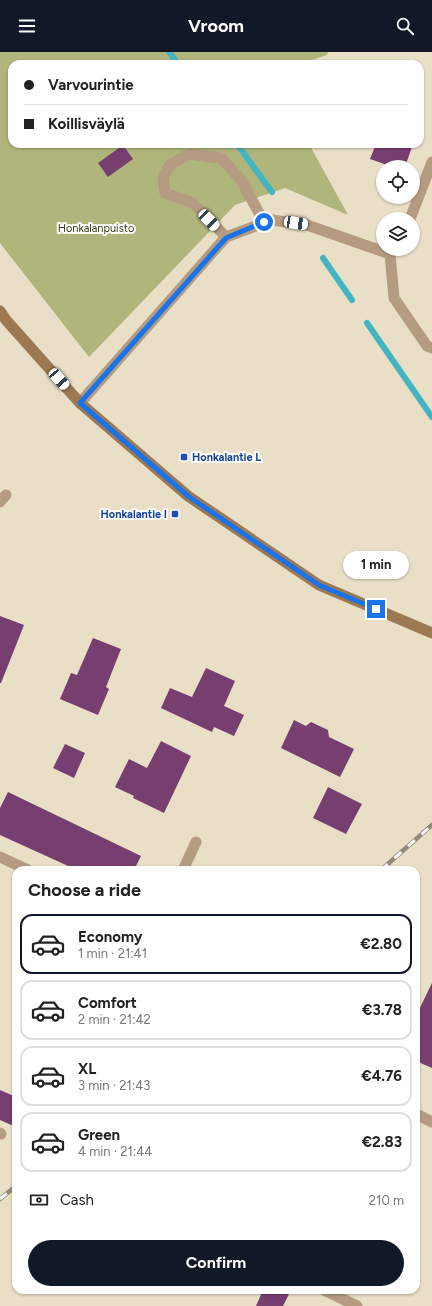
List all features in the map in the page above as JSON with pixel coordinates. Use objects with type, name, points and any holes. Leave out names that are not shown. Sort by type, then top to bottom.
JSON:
[{"type":"main road","points":[[0,311],[6,320],[80,403],[188,496],[319,585],[432,633]]},
{"type":"street","points":[[226,238],[192,203],[165,193],[163,178],[170,165],[189,154],[221,158],[242,180],[264,222]]},
{"type":"street","points":[[413,212],[432,162]]},
{"type":"street","points":[[80,403],[226,238],[272,220],[307,225],[376,247]]},
{"type":"street","points":[[392,256],[394,298],[430,347]]},
{"type":"street","points":[[186,866],[196,842]]},
{"type":"street","points":[[0,856],[20,866]]},
{"type":"street","points":[[420,1116],[432,1122]]},
{"type":"street","points":[[332,1294],[357,1306]]},
{"type":"green space","name":"Honkalanpuisto","points":[[0,52],[328,52],[327,55],[312,60],[8,60],[8,148],[311,148],[348,215],[285,188],[235,205],[89,357],[0,243]]},
{"type":"building","points":[[119,148],[125,148],[133,159],[108,177],[98,163]]},
{"type":"building","points":[[374,148],[412,148],[407,160],[376,161],[370,159]]},
{"type":"building","points":[[0,616],[24,625],[1,683],[0,683]]},
{"type":"building","points":[[93,638],[121,649],[106,687],[109,689],[98,715],[60,699],[71,673],[77,675]]},
{"type":"building","points":[[206,668],[235,681],[224,706],[244,715],[234,736],[214,727],[212,732],[161,708],[170,688],[192,697]]},
{"type":"building","points":[[294,720],[306,726],[311,722],[328,730],[329,737],[354,749],[340,777],[281,748]]},
{"type":"building","points":[[161,741],[191,756],[164,813],[133,798],[134,796],[115,787],[129,759],[147,768]]},
{"type":"building","points":[[65,744],[85,753],[74,778],[53,768]]},
{"type":"building","points":[[328,787],[362,804],[346,834],[313,818]]},
{"type":"building","points":[[8,792],[141,856],[136,866],[68,866],[0,835],[0,808]]},
{"type":"building","points":[[432,983],[432,1068],[420,1063],[420,1008]]},
{"type":"building","points":[[0,1090],[12,1095],[12,1125],[0,1120]]},
{"type":"building","points":[[261,1294],[289,1294],[283,1306],[256,1306]]},
{"type":"waterway","points":[[169,52],[175,60]]},
{"type":"waterway","points":[[240,148],[272,192]]},
{"type":"waterway","points":[[323,258],[352,300]]},
{"type":"waterway","points":[[367,323],[432,417]]},
{"type":"railway","points":[[386,866],[432,825]]},
{"type":"railway","points":[[0,1199],[12,1189]]},
{"type":"place","name":"Honkalantie L","points":[[184,457]]},
{"type":"place","name":"Honkalantie I","points":[[175,514]]},
{"type":"route","points":[[264,222],[226,238],[80,403],[188,496],[319,585],[376,609]]}]
